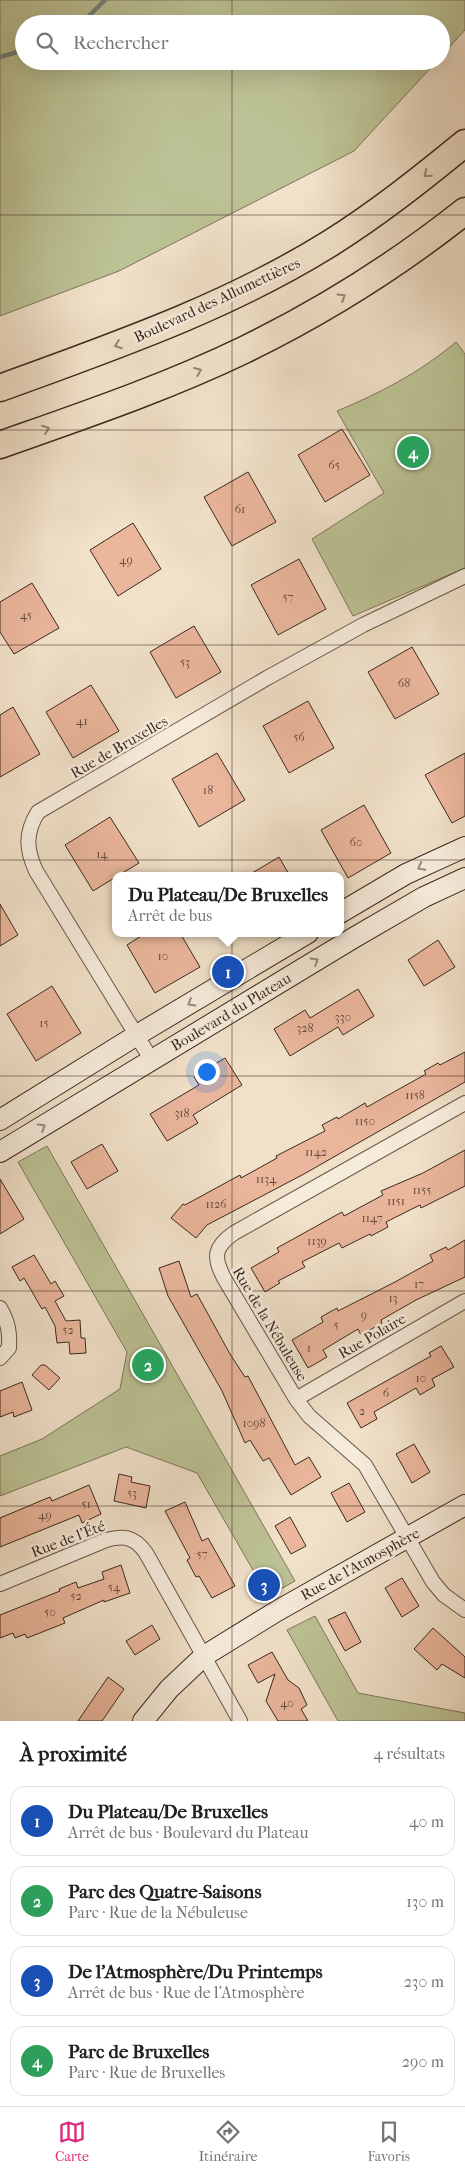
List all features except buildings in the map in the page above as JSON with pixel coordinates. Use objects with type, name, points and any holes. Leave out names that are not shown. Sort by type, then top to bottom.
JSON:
[{"type":"highway","name":"Boulevard des Allumettières","points":[[0,388],[137,338],[198,312],[289,268],[328,245],[397,199],[465,143]]},
{"type":"highway","points":[[0,445],[140,395],[258,343],[313,314],[383,270],[465,211]]},
{"type":"main road","points":[[344,911],[406,874],[465,847]]},
{"type":"main road","name":"Boulevard du Plateau","points":[[0,1152],[151,1059],[424,897],[465,878]]},
{"type":"main road","name":"Boulevard du Plateau","points":[[0,1120],[137,1035],[301,937]]},
{"type":"main road","name":"Rue de l'Atmosphère","points":[[143,1721],[169,1690],[204,1656],[277,1611],[465,1505]]},
{"type":"street","name":"Rue de Bruxelles","points":[[151,1059],[41,880],[28,855],[27,840],[30,826],[38,812],[267,678],[363,625],[465,576]]},
{"type":"street","name":"Rue de la Nébuleuse","points":[[465,1104],[222,1242],[217,1251],[218,1266],[296,1399],[309,1416],[365,1465],[444,1595],[465,1610]]},
{"type":"street","name":"Rue Polaire","points":[[296,1399],[465,1301]]},
{"type":"street","points":[[0,1308],[8,1322],[10,1348],[0,1358]]},
{"type":"street","name":"Rue de l'Été","points":[[0,1584],[106,1540],[118,1537],[130,1538],[139,1544],[146,1553],[204,1656],[213,1676],[240,1721]]},
{"type":"green space","points":[[0,0],[465,0],[465,30],[450,46],[450,15],[15,15],[15,70],[429,70],[354,151],[119,271],[0,316]]},
{"type":"green space","points":[[456,342],[465,354],[465,568],[353,616],[312,539],[384,493],[337,411],[399,381],[428,363]]},
{"type":"green space","points":[[47,1146],[295,1581],[268,1596],[197,1473],[126,1447],[0,1496],[0,1456],[42,1439],[120,1389],[127,1352],[18,1162]]},
{"type":"green space","points":[[315,1616],[358,1693],[465,1713],[465,1721],[338,1721],[287,1630]]},
{"type":"waterway","points":[[90,15],[105,0]]},
{"type":"waterway","points":[[0,57],[15,53]]},
{"type":"place","name":"Parc de Bruxelles","points":[[413,452]]},
{"type":"place","name":"Du Plateau/De Bruxelles","points":[[228,972]]},
{"type":"place","name":"Parc des Quatre-Saisons","points":[[148,1365]]},
{"type":"place","name":"De l'Atmosphère/Du Printemps","points":[[264,1585]]}]
